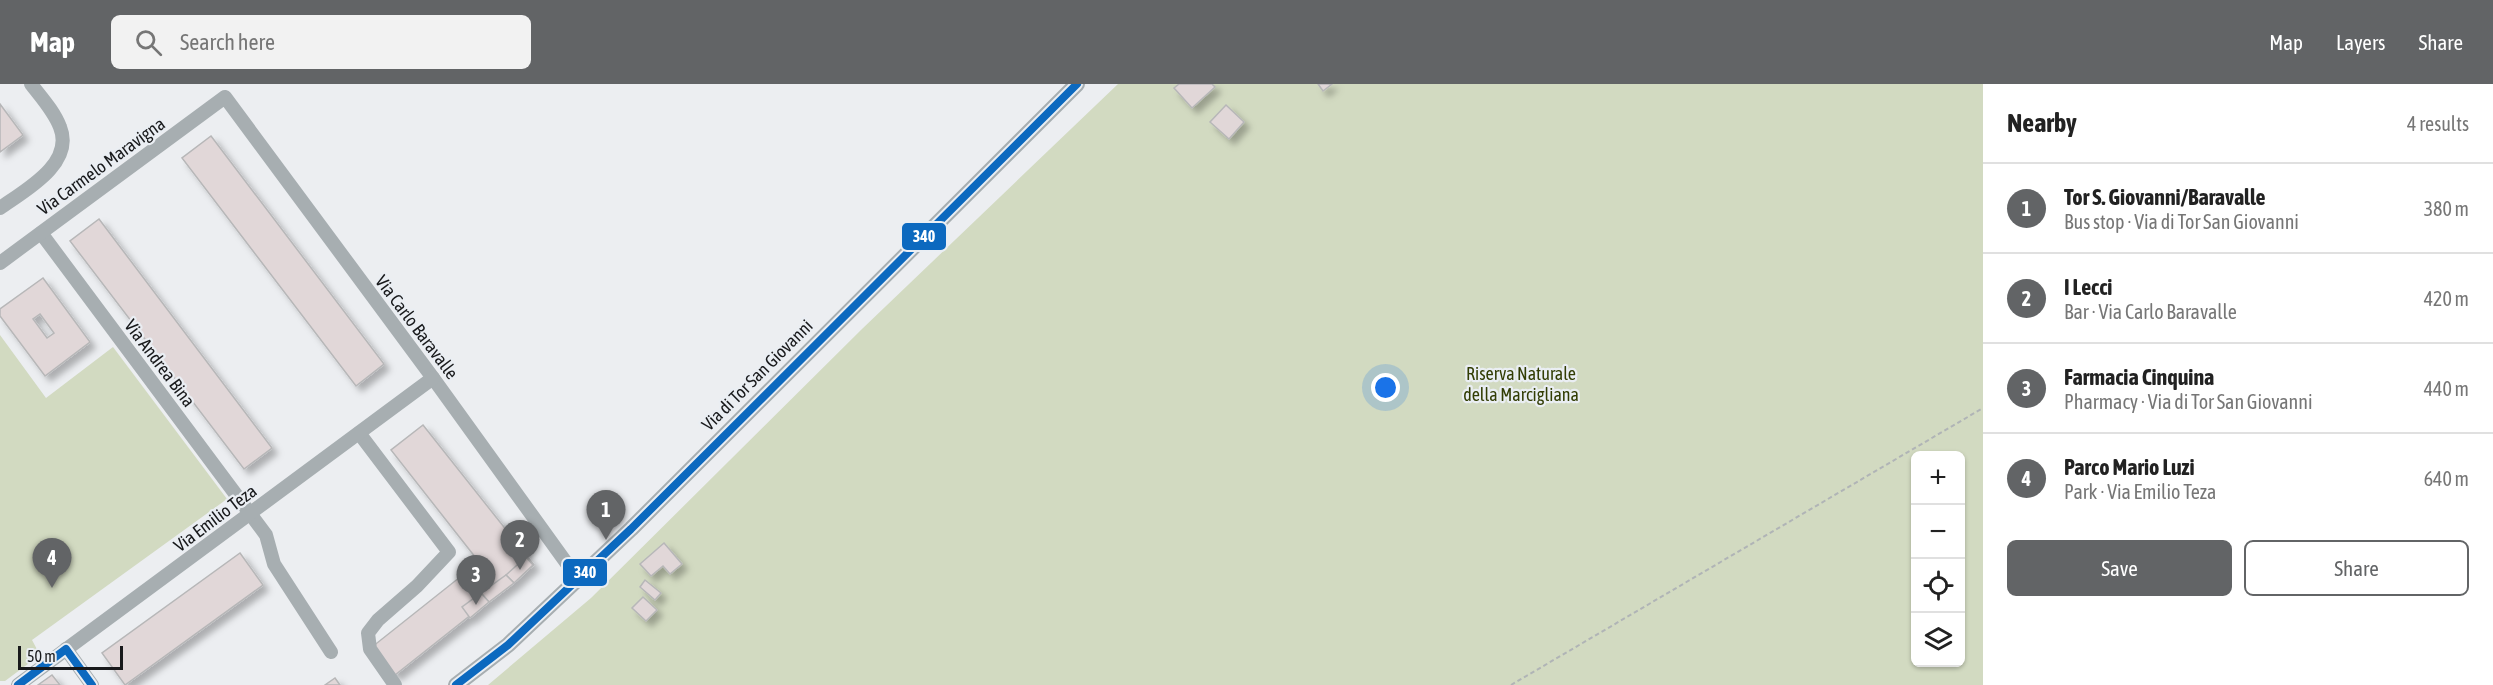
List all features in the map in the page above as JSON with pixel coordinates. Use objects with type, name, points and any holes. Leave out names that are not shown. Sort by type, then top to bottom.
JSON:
[{"type":"street","points":[[0,208],[44,175],[57,162],[61,147],[61,129],[31,84]]},
{"type":"street","name":"Via di Tor San Giovanni","points":[[456,685],[508,645],[578,579],[1077,84]]},
{"type":"street","name":"Via Carlo Baravalle","points":[[225,98],[433,378],[578,579]]},
{"type":"street","name":"Via Carmelo Maravigna","points":[[0,264],[225,98]]},
{"type":"street","name":"Via Andrea Bina","points":[[41,233],[266,534],[274,564],[331,652]]},
{"type":"street","name":"Via Emilio Teza","points":[[18,685],[433,378]]},
{"type":"street","points":[[359,433],[449,552],[417,586],[378,620],[369,633],[370,649],[395,685]]},
{"type":"street","points":[[66,649],[92,685]]},
{"type":"path","points":[[1511,685],[1983,408]]},
{"type":"green space","name":"Riserva Naturale della Marcigliana","points":[[1118,84],[1983,84],[1983,685],[488,685],[591,598],[862,329]]},
{"type":"green space","points":[[0,335],[46,398],[113,347],[227,499],[32,640],[40,655],[5,681],[0,681]]},
{"type":"building","points":[[1179,84],[1212,84],[1215,87],[1192,108],[1174,88]]},
{"type":"building","points":[[1318,84],[1332,84],[1323,91]]},
{"type":"building","points":[[0,104],[23,135],[0,152]]},
{"type":"building","points":[[1226,105],[1244,122],[1229,139],[1210,122]]},
{"type":"building","points":[[211,136],[384,364],[356,386],[182,158]]},
{"type":"building","points":[[99,219],[272,448],[244,469],[70,241]]},
{"type":"building","points":[[43,278],[90,342],[45,376],[0,316],[0,309]],"holes":[[[40,314],[54,333],[47,338],[33,319]]]},
{"type":"building","points":[[423,425],[534,565],[395,675],[372,647],[479,562],[391,450]]},
{"type":"building","points":[[664,543],[682,564],[670,574],[663,566],[651,576],[640,564]]},
{"type":"building","points":[[240,553],[263,585],[125,685],[102,653]]},
{"type":"building","points":[[526,557],[533,565],[514,583],[506,575]]},
{"type":"building","points":[[506,575],[514,583],[489,602],[481,593]]},
{"type":"building","points":[[645,580],[661,593],[655,600],[640,587]]},
{"type":"building","points":[[481,593],[489,602],[470,618],[462,607]]},
{"type":"building","points":[[643,597],[657,610],[646,621],[632,608]]},
{"type":"building","points":[[52,675],[60,685],[38,685]]},
{"type":"building","points":[[335,678],[340,685],[325,685]]},
{"type":"transit line","name":"340","points":[[456,685],[508,645],[631,529],[1077,84]]},
{"type":"transit line","name":"340","points":[[18,685],[66,649],[92,685]]},
{"type":"place","name":"Tor S. Giovanni/Baravalle","points":[[606,540]]},
{"type":"place","name":"I Lecci","points":[[520,570]]},
{"type":"place","name":"Parco Mario Luzi","points":[[52,588]]},
{"type":"place","name":"Farmacia Cinquina","points":[[476,605]]}]
